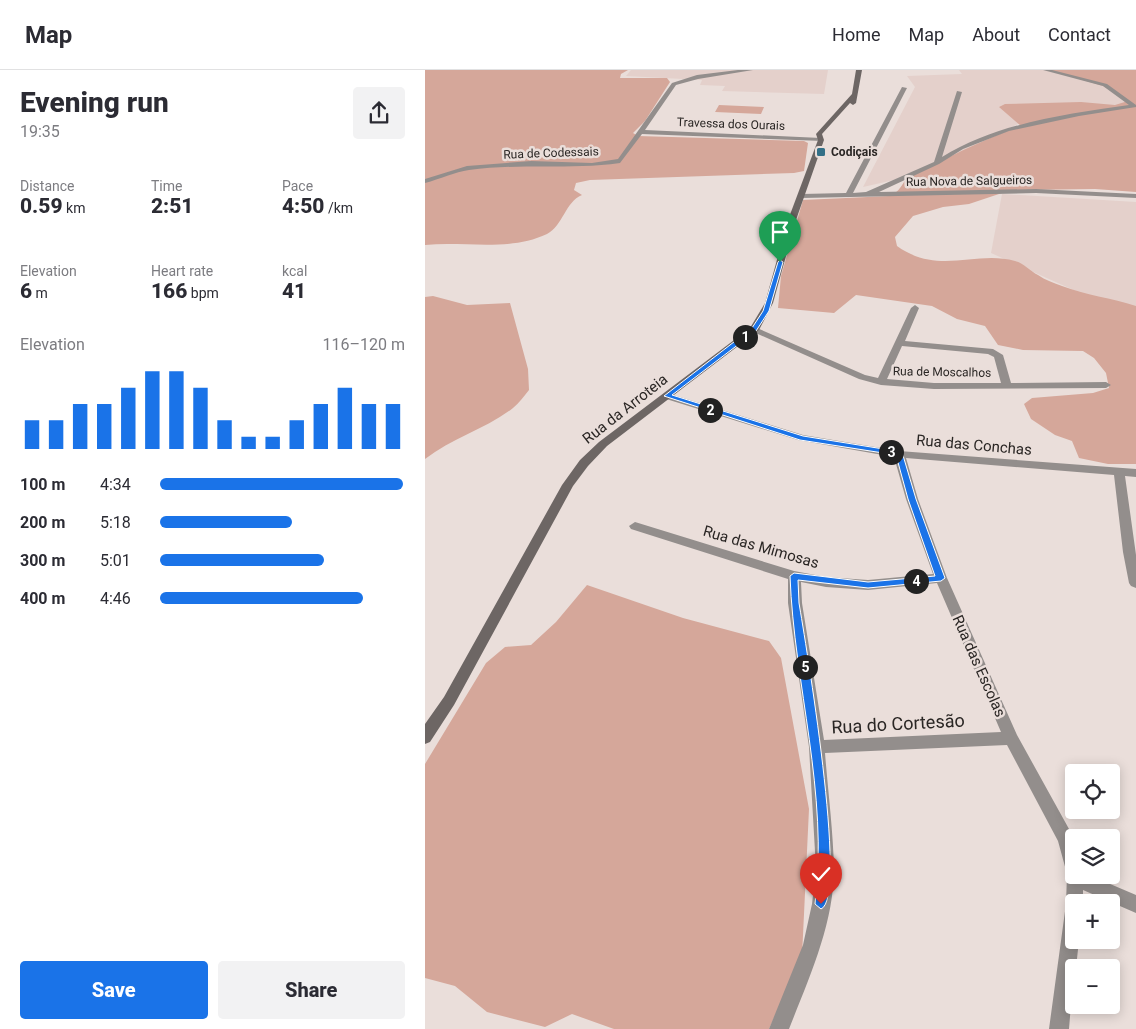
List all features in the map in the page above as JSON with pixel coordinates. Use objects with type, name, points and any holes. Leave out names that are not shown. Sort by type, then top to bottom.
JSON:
[{"type":"main road","points":[[853,109],[859,70]]},
{"type":"main road","name":"Rua da Arroteia","points":[[821,140],[819,134],[825,125],[854,95]]},
{"type":"main road","name":"Rua da Arroteia","points":[[425,737],[449,700],[568,485],[584,463],[603,444],[754,330],[769,303],[792,220],[821,140],[840,122]]},
{"type":"street","points":[[641,132],[674,84],[687,79],[750,70]]},
{"type":"street","points":[[869,194],[937,163],[961,148],[1007,130],[1079,114],[1133,106],[1105,85],[1046,70]]},
{"type":"street","points":[[849,194],[904,88]]},
{"type":"street","points":[[937,163],[959,92]]},
{"type":"street","name":"Travessa dos Ourais","points":[[641,132],[821,140]]},
{"type":"street","name":"Rua de Codessais","points":[[425,182],[467,168],[531,163],[592,165],[620,161],[641,132]]},
{"type":"street","name":"Rua Nova de Salgueiros","points":[[802,196],[1036,191],[1136,196]]},
{"type":"street","points":[[881,382],[915,308]]},
{"type":"street","name":"Rua de Moscalhos","points":[[754,330],[862,378],[920,386],[1007,386],[998,355],[990,350],[899,343]]},
{"type":"street","points":[[1007,386],[1106,385]]},
{"type":"street","name":"Rua das Conchas","points":[[667,396],[803,438],[899,454],[1136,473]]},
{"type":"street","name":"Rua das Escolas","points":[[899,454],[912,499],[941,578],[1011,738],[1065,837]]},
{"type":"street","points":[[1119,472],[1129,552],[1136,583]]},
{"type":"street","name":"Rua das Mimosas","points":[[635,526],[794,576],[868,585],[941,578]]},
{"type":"street","points":[[779,1029],[812,945],[821,904],[825,869],[817,747],[795,603],[794,576]]},
{"type":"street","name":"Rua do Cortesão","points":[[817,747],[1011,738]]},
{"type":"street","points":[[1095,884],[1136,904]]},
{"type":"street","points":[[1059,1029],[1069,949]]},
{"type":"shaded area","points":[[425,70],[628,70],[621,74],[620,78],[667,78],[670,82],[645,121],[633,133],[638,136],[804,141],[808,143],[804,171],[794,173],[590,180],[576,183],[574,190],[582,195],[576,198],[557,226],[547,234],[518,243],[425,245]]},
{"type":"shaded area","points":[[631,70],[828,70],[824,94],[722,91],[725,86],[700,85],[702,80],[626,76]]},
{"type":"shaded area","points":[[959,70],[1052,70],[1112,86],[1136,105],[1018,124],[916,175],[863,187],[915,87],[907,76],[962,74]]},
{"type":"shaded area","points":[[1049,70],[1136,70],[1136,192],[1095,189],[1011,190],[969,204],[943,207],[913,216],[895,237],[897,246],[912,255],[942,261],[1000,258],[1015,261],[1056,284],[1136,306],[1136,464],[1108,464],[1079,458],[1072,441],[1055,435],[1031,419],[1024,404],[1032,398],[1093,393],[1109,388],[1106,373],[1094,358],[1083,351],[1023,350],[998,345],[985,326],[957,319],[932,306],[856,295],[834,313],[778,308],[781,276],[803,200],[889,196],[894,194],[911,176],[979,143],[1021,126],[999,107],[1005,104],[1081,102],[1115,105],[1128,101],[1103,86]]},
{"type":"shaded area","points":[[719,105],[764,107],[761,114],[715,112]]},
{"type":"shaded area","points":[[1002,194],[1136,202],[1136,318],[991,253]]},
{"type":"shaded area","points":[[433,296],[467,305],[510,303],[528,369],[529,390],[515,406],[503,415],[446,445],[425,459],[425,297]]},
{"type":"shaded area","points":[[587,585],[683,618],[769,641],[781,658],[809,809],[802,956],[769,1029],[614,1029],[572,1014],[545,1027],[487,1012],[455,986],[425,978],[425,764],[486,663],[505,647],[531,645],[556,622]]},
{"type":"place","name":"Codiçais","points":[[821,152]]},
{"type":"route","points":[[780,262],[766,311],[754,330],[667,396],[803,438],[899,454],[912,499],[941,578],[868,585],[826,582],[794,576],[795,603],[817,747],[825,869],[821,904]]}]
